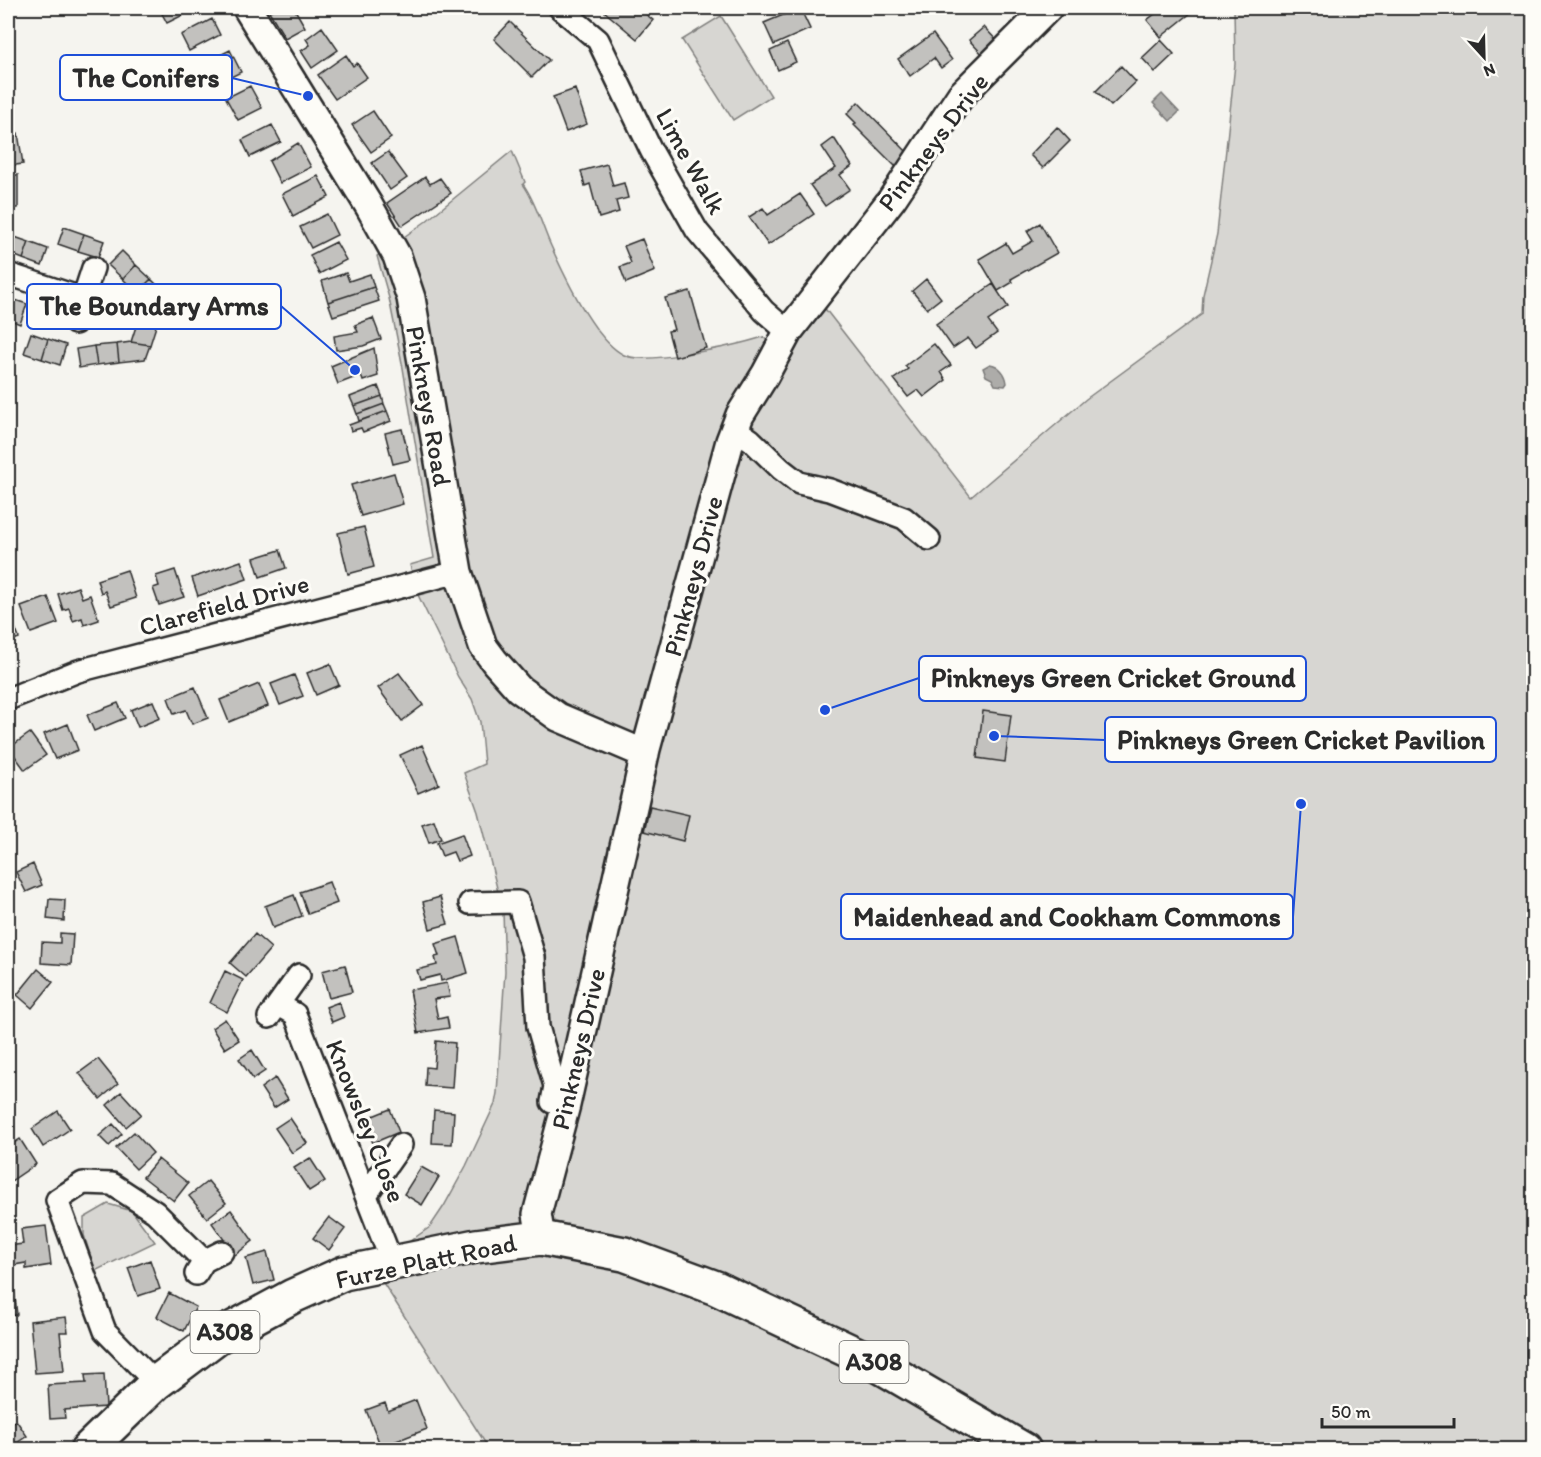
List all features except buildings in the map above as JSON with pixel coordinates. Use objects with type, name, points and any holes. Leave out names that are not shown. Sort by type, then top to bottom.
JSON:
[{"type":"main road","name":"Furze Platt Road","points":[[87,1449],[156,1383],[216,1336],[293,1296],[345,1274],[476,1246],[541,1238],[624,1254],[716,1288],[875,1363],[1024,1449]]},
{"type":"street","name":"Pinkneys Road","points":[[247,8],[397,256],[411,298],[458,572],[483,646],[519,689],[558,717],[645,754]]},
{"type":"street","name":"Lime Walk","points":[[560,8],[598,40],[651,150],[697,231],[764,310],[788,332]]},
{"type":"street","name":"Pinkneys Drive","points":[[541,1238],[537,1214],[566,1105],[645,754],[730,441],[740,415],[788,332],[892,199],[961,95],[1048,8]]},
{"type":"street","points":[[75,323],[93,268]]},
{"type":"street","points":[[8,274],[84,299]]},
{"type":"street","points":[[735,429],[751,440],[799,483],[830,490],[904,518],[929,539]]},
{"type":"street","name":"Clarefield Drive","points":[[8,699],[78,671],[458,572]]},
{"type":"street","points":[[470,903],[518,902],[534,957],[538,1027],[555,1086],[552,1102],[566,1105]]},
{"type":"street","name":"Knowsley Close","points":[[299,975],[274,1011],[295,1014],[393,1265]]},
{"type":"street","points":[[366,1195],[401,1145]]},
{"type":"street","points":[[156,1383],[105,1331],[57,1200],[83,1183],[112,1184],[154,1212],[207,1262]]},
{"type":"shaded area","points":[[1234,8],[1533,8],[1533,1449],[489,1449],[380,1278],[403,1246],[430,1227],[444,1206],[495,1104],[505,971],[503,912],[478,812],[464,773],[484,764],[480,722],[472,699],[458,677],[418,595],[410,565],[434,558],[403,368],[389,298],[377,256],[425,222],[512,151],[525,182],[523,184],[532,198],[572,290],[602,336],[613,347],[624,355],[651,358],[714,349],[763,337],[777,348],[819,301],[971,497],[1086,399],[1202,314],[1203,295],[1217,234],[1235,64]]},
{"type":"shaded area","points":[[721,16],[771,96],[733,120],[682,40]]},
{"type":"shaded area","points":[[1162,94],[1179,112],[1170,121],[1153,103]]},
{"type":"shaded area","points":[[990,364],[1004,373],[1007,383],[1005,386],[995,385],[992,379],[986,376],[983,368]]},
{"type":"shaded area","points":[[108,1204],[132,1211],[155,1242],[95,1271],[84,1235],[84,1218]]},
{"type":"place","name":"The Conifers","points":[[308,96]]},
{"type":"place","name":"The Boundary Arms","points":[[355,370]]},
{"type":"place","name":"Pinkneys Green Cricket Ground","points":[[825,710]]},
{"type":"place","name":"Pinkneys Green Cricket Pavilion","points":[[994,736]]},
{"type":"place","name":"Maidenhead and Cookham Commons","points":[[1301,804]]}]
